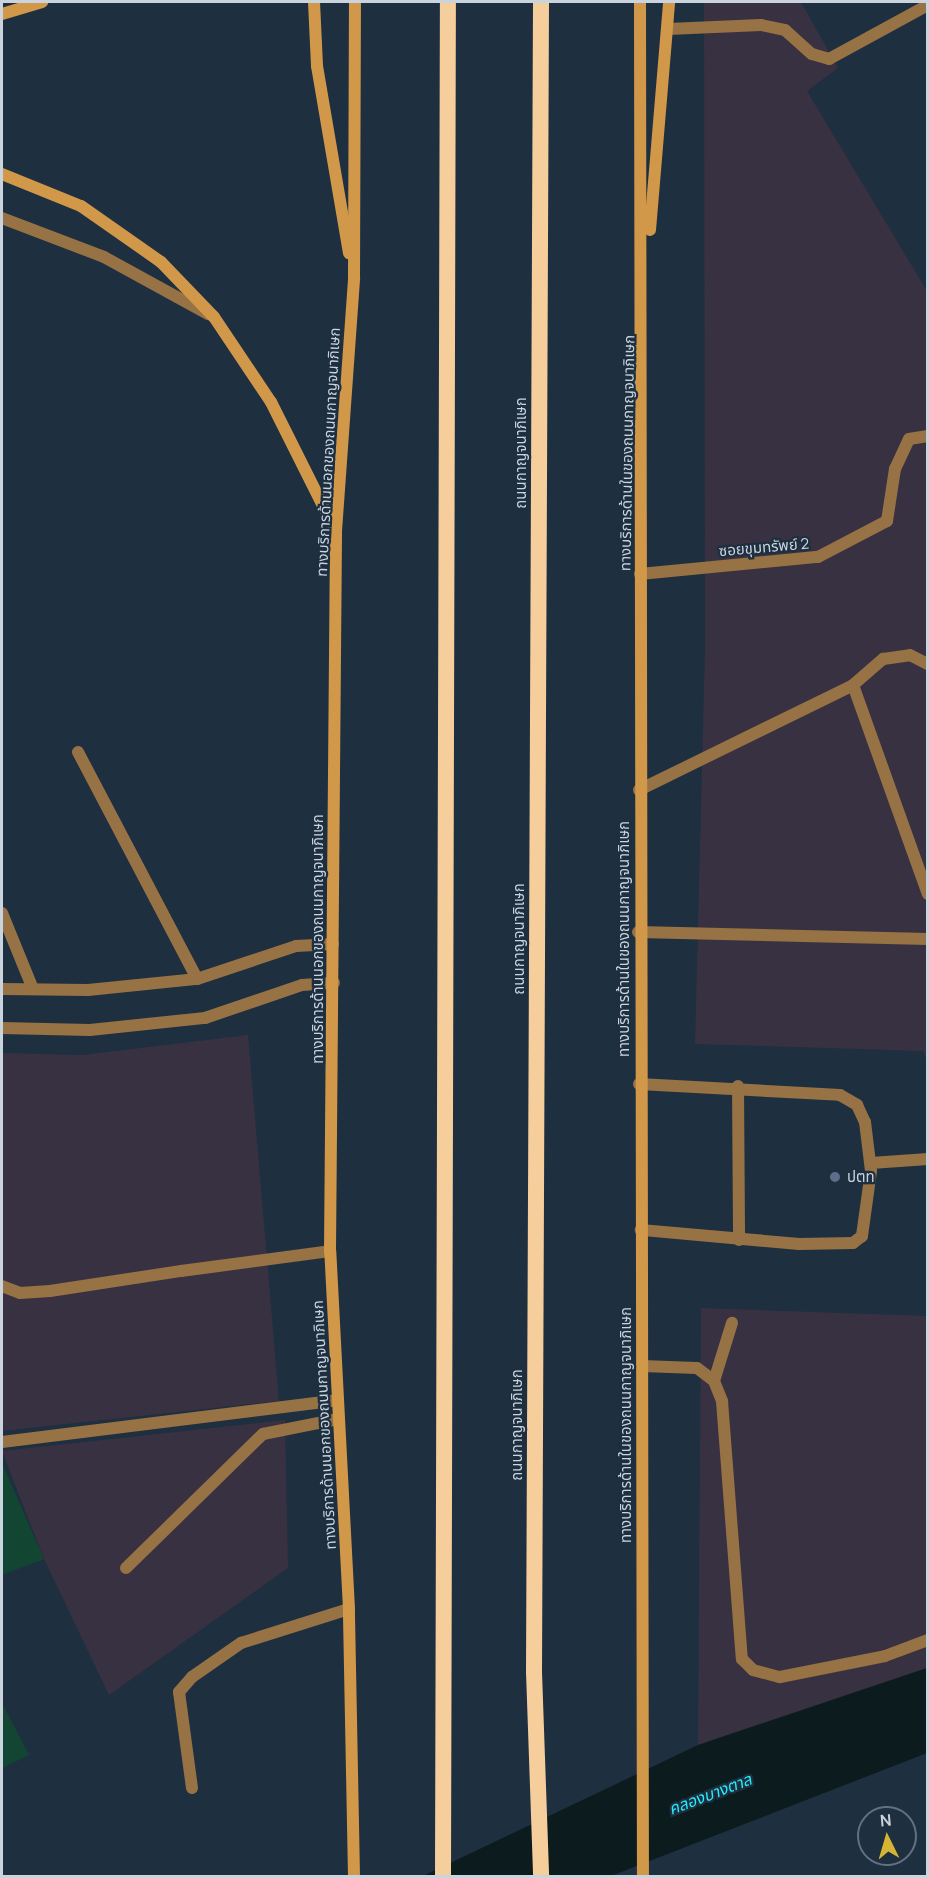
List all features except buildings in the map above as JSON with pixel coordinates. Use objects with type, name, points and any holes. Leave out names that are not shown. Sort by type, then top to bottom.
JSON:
[{"type":"highway","points":[[442,1876],[440,1761],[448,2]]},
{"type":"highway","name":"ถนนกาญจนาภิเษก","points":[[541,2],[534,1672],[541,1876]]},
{"type":"main road","points":[[2,14],[42,2]]},
{"type":"main road","points":[[314,2],[317,66],[354,278]]},
{"type":"main road","name":"ทางบริการด้านนอกของถนนกาญจนาภิเษก","points":[[354,1876],[350,1609],[330,1251],[336,531],[354,278],[355,2]]},
{"type":"main road","name":"ทางบริการด้านในของถนนกาญจนาภิเษก","points":[[640,2],[644,282],[638,932],[642,1366],[640,1653],[643,1876]]},
{"type":"main road","points":[[644,282],[669,2]]},
{"type":"main road","points":[[2,174],[81,206],[161,262],[214,317],[271,402],[336,531]]},
{"type":"street","points":[[668,29],[762,25],[785,30],[812,54],[829,59],[927,5]]},
{"type":"street","points":[[2,218],[104,257],[214,317]]},
{"type":"street","name":"ซอยขุมทรัพย์ 2","points":[[640,574],[818,557],[887,521],[895,469],[909,439],[927,436]]},
{"type":"street","points":[[639,790],[853,685],[883,659],[910,655],[927,664]]},
{"type":"street","points":[[853,685],[927,894]]},
{"type":"street","points":[[78,752],[197,979]]},
{"type":"street","points":[[2,913],[33,989]]},
{"type":"street","points":[[638,932],[927,939]]},
{"type":"street","points":[[2,989],[88,990],[197,979],[296,946],[333,944]]},
{"type":"street","points":[[2,1028],[90,1030],[205,1018],[302,986],[334,983]]},
{"type":"street","points":[[639,1084],[738,1086],[840,1095],[857,1105],[865,1122],[871,1163],[862,1236],[853,1243],[739,1240],[641,1230]]},
{"type":"street","points":[[738,1086],[739,1240]]},
{"type":"street","points":[[871,1163],[927,1160]]},
{"type":"street","points":[[2,1286],[20,1293],[50,1291],[330,1251]]},
{"type":"street","points":[[714,1382],[732,1323]]},
{"type":"street","points":[[642,1366],[697,1368],[714,1382],[722,1401],[742,1659],[753,1670],[780,1677],[885,1656],[927,1640]]},
{"type":"street","points":[[2,1442],[337,1400]]},
{"type":"street","points":[[126,1568],[263,1434],[338,1419]]},
{"type":"street","points":[[192,1788],[179,1692],[192,1677],[241,1643],[350,1609]]},
{"type":"shaded area","points":[[704,2],[801,2],[838,68],[807,91],[927,291],[927,1061],[923,1051],[695,1044],[705,649]]},
{"type":"shaded area","points":[[248,1035],[279,1401],[2,1431],[2,1053],[83,1055]]},
{"type":"shaded area","points":[[701,1308],[927,1316],[927,1668],[698,1745]]},
{"type":"shaded area","points":[[285,1420],[288,1568],[109,1695],[44,1559],[2,1451]]},
{"type":"green space","points":[[2,1463],[44,1559],[2,1575]]},
{"type":"green space","points":[[2,1703],[29,1755],[2,1768]]},
{"type":"water","name":"คลองบางตาล","points":[[927,1668],[927,1753],[611,1876],[423,1876],[698,1745]]},
{"type":"place","name":"ปตท","points":[[835,1177]]}]
